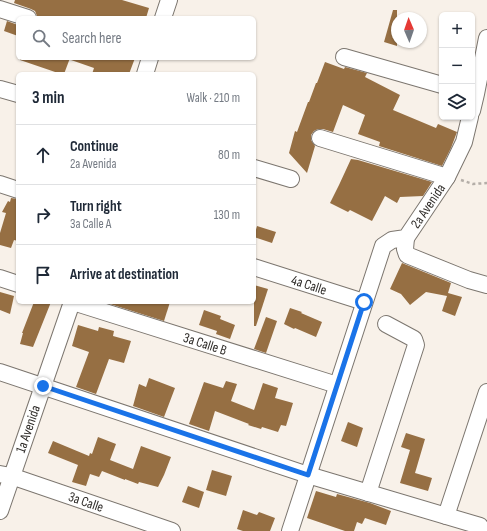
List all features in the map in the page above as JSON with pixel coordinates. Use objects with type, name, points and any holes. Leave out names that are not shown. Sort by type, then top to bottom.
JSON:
[{"type":"street","points":[[164,16],[169,0]]},
{"type":"street","points":[[0,9],[22,16]]},
{"type":"street","points":[[475,90],[487,38]]},
{"type":"street","points":[[344,57],[439,83]]},
{"type":"street","points":[[146,72],[149,60]]},
{"type":"street","points":[[0,89],[16,93]]},
{"type":"street","name":"2a Avenida","points":[[290,531],[383,246],[392,240],[406,238],[447,177],[464,142],[469,120]]},
{"type":"street","points":[[320,138],[447,177]]},
{"type":"street","points":[[256,169],[291,179]]},
{"type":"street","points":[[0,184],[16,189]]},
{"type":"street","points":[[406,238],[404,249],[407,255],[470,280],[487,285]]},
{"type":"street","name":"4a Calle","points":[[256,268],[364,302]]},
{"type":"street","points":[[0,278],[16,283]]},
{"type":"street","name":"1a Avenida","points":[[0,511],[6,475],[43,386],[71,304]]},
{"type":"street","name":"3a Calle B","points":[[78,304],[337,385]]},
{"type":"street","points":[[368,493],[416,345],[414,339],[386,324]]},
{"type":"street","points":[[0,372],[308,475],[480,526],[483,531]]},
{"type":"street","points":[[446,516],[487,392]]},
{"type":"street","name":"3a Calle","points":[[6,475],[172,531]]},
{"type":"path","points":[[447,177],[473,184],[487,183]]},
{"type":"building","points":[[15,0],[122,0],[149,8],[147,16],[37,16],[35,11],[14,3]]},
{"type":"building","points":[[391,17],[391,44],[384,42]]},
{"type":"building","points":[[7,21],[16,24],[16,35],[4,31]]},
{"type":"building","points":[[20,60],[69,60],[65,72],[55,72]]},
{"type":"building","points":[[71,60],[134,60],[130,72],[93,72],[94,68]]},
{"type":"building","points":[[325,62],[344,69],[345,67],[367,73],[365,77],[400,95],[393,110],[436,128],[438,124],[457,132],[442,166],[379,146],[380,142],[358,134],[365,115],[343,105],[333,132],[318,129],[311,135],[311,140],[315,146],[307,173],[289,153],[295,131],[297,132]]},
{"type":"building","points":[[351,159],[432,182],[423,196],[400,197],[397,203],[385,196],[372,221],[350,210],[348,212],[330,203]]},
{"type":"building","points":[[11,198],[16,199],[16,240],[14,240],[11,248],[0,245],[0,233],[6,213],[2,212],[8,201],[10,202]]},
{"type":"building","points":[[257,226],[276,232],[272,243],[256,238]]},
{"type":"building","points":[[402,263],[451,283],[448,293],[462,297],[455,316],[442,311],[447,296],[426,292],[410,305],[401,294],[390,289]]},
{"type":"building","points":[[256,286],[268,289],[256,326],[254,326]]},
{"type":"building","points":[[0,292],[14,296],[10,314],[0,310]]},
{"type":"building","points":[[33,304],[50,304],[33,347],[20,344],[22,333]]},
{"type":"building","points":[[110,304],[169,304],[164,321]]},
{"type":"building","points":[[290,308],[322,322],[316,337],[284,324]]},
{"type":"building","points":[[204,310],[221,316],[220,319],[235,325],[230,339],[216,334],[217,331],[199,325]]},
{"type":"building","points":[[266,317],[277,321],[266,353],[254,349]]},
{"type":"building","points":[[78,325],[98,331],[99,327],[114,331],[113,336],[131,341],[124,363],[109,359],[96,394],[76,387],[89,352],[72,346]]},
{"type":"building","points":[[149,378],[175,388],[164,417],[133,406],[139,384],[146,387]]},
{"type":"building","points":[[226,381],[237,384],[231,401],[254,410],[263,383],[278,388],[275,398],[293,403],[286,426],[281,425],[278,432],[262,427],[261,429],[215,411],[209,431],[189,424],[204,382],[223,388]]},
{"type":"building","points":[[348,422],[363,428],[357,447],[341,441]]},
{"type":"building","points":[[406,433],[425,439],[415,473],[432,478],[428,491],[400,483],[410,450],[401,447]]},
{"type":"building","points":[[98,437],[116,444],[110,460],[133,469],[141,446],[171,457],[158,487],[139,482],[138,484],[102,471],[99,477],[90,474],[86,486],[72,482],[78,465],[48,453],[53,441],[89,456],[90,453],[92,454]]},
{"type":"building","points":[[212,470],[232,476],[226,496],[206,490]]},
{"type":"building","points":[[188,486],[204,492],[199,508],[182,502]]},
{"type":"building","points":[[316,491],[336,497],[337,494],[370,503],[391,511],[386,525],[365,518],[362,524],[357,522],[354,531],[345,531],[307,518]]},
{"type":"building","points":[[243,510],[257,515],[259,512],[275,518],[270,531],[243,531],[237,529]]},
{"type":"route","points":[[43,386],[308,475],[364,302]]}]
